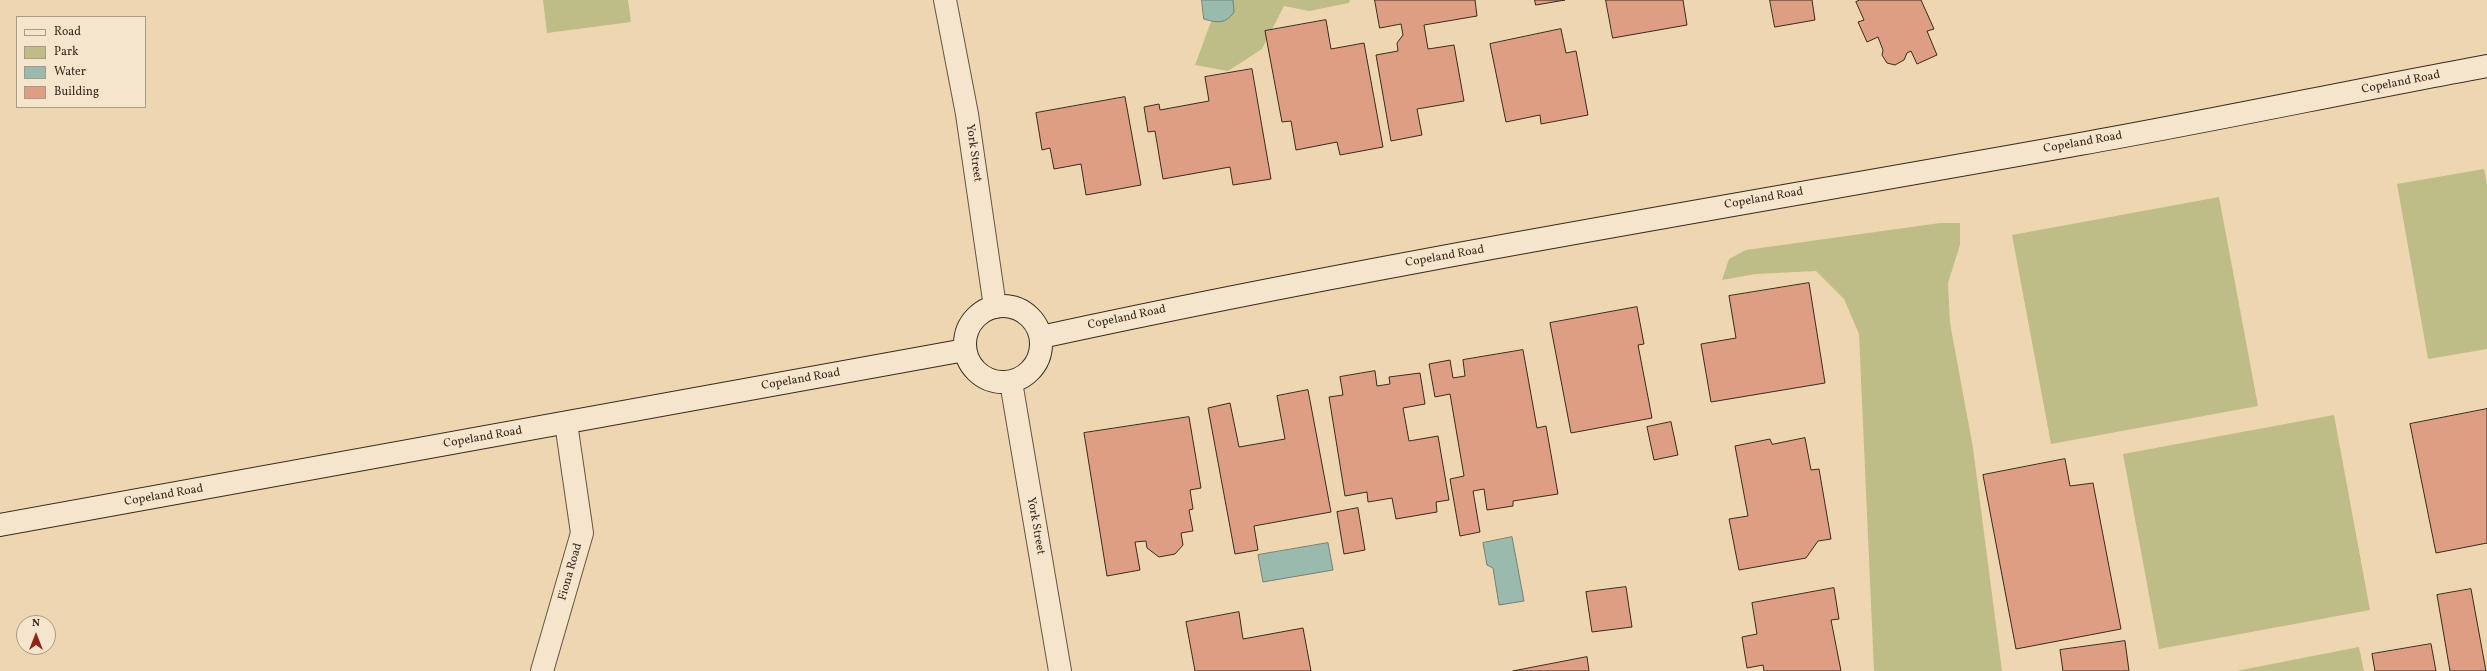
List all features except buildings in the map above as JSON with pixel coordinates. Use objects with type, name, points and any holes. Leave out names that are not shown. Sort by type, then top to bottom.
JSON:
[{"type":"main road","name":"York Street","points":[[945,0],[967,114],[995,307]]},
{"type":"main road","name":"Copeland Road","points":[[1041,337],[1218,298],[1783,195],[2082,144],[2487,66]]},
{"type":"main road","points":[[1011,306],[1025,312],[1036,323],[1041,337],[1041,352],[1035,366],[1024,376],[1011,382],[993,381],[978,373],[972,366],[965,350],[967,331],[971,322],[978,315],[995,307],[1011,306]]},
{"type":"main road","name":"Copeland Road","points":[[0,525],[965,350]]},
{"type":"main road","name":"York Street","points":[[1011,382],[1060,671]]},
{"type":"main road","name":"Fiona Road","points":[[542,671],[582,533],[566,423]]},
{"type":"green space","points":[[543,0],[628,0],[631,22],[547,33]]},
{"type":"green space","points":[[1210,0],[1350,0],[1349,3],[1309,11],[1284,6],[1262,49],[1228,71],[1195,65],[1215,11]]},
{"type":"green space","points":[[2484,169],[2487,185],[2487,349],[2428,359],[2397,184]]},
{"type":"green space","points":[[2219,197],[2258,406],[2051,444],[2012,235]]},
{"type":"green space","points":[[1940,223],[1960,223],[1960,245],[1948,283],[1950,323],[1973,448],[2002,671],[1874,671],[1859,334],[1844,299],[1816,271],[1756,274],[1722,280],[1729,259],[1746,250]]},
{"type":"green space","points":[[2334,415],[2370,610],[2159,649],[2123,454]]},
{"type":"green space","points":[[2359,647],[2364,671],[2236,671]]},
{"type":"water","points":[[1202,0],[1233,0],[1234,12],[1228,19],[1221,22],[1204,19]]},
{"type":"water","points":[[1512,537],[1524,601],[1499,605],[1493,568],[1487,565],[1483,543]]},
{"type":"water","points":[[1328,543],[1333,570],[1263,582],[1258,555]]}]
